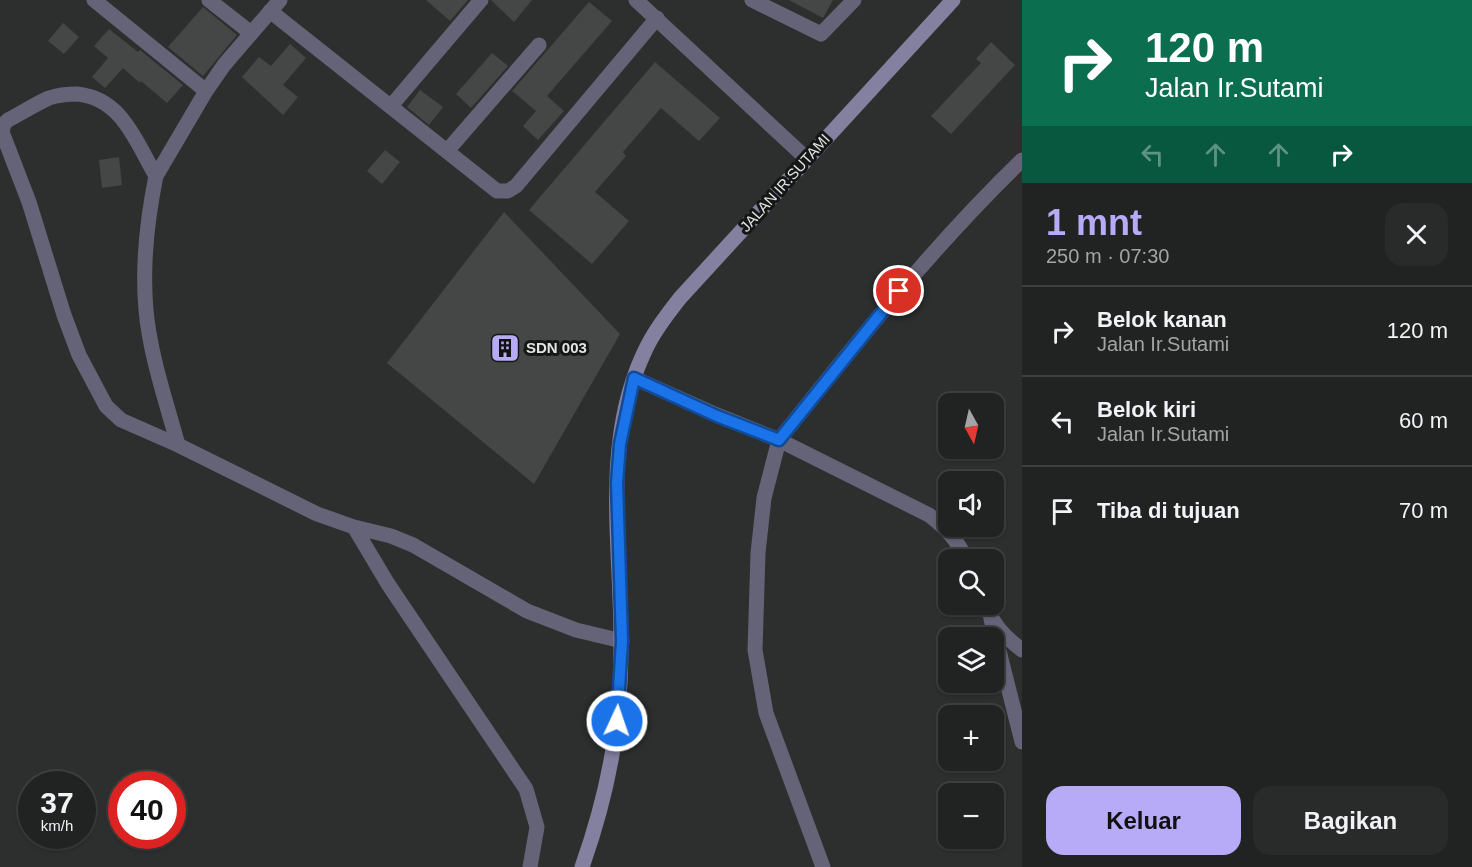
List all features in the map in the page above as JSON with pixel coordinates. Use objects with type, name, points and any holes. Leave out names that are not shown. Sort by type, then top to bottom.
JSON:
[{"type":"street","points":[[94,0],[206,91]]},
{"type":"street","points":[[209,0],[251,33]]},
{"type":"street","points":[[391,106],[481,0]]},
{"type":"street","points":[[636,0],[807,159]]},
{"type":"street","points":[[752,0],[820,34],[854,0]]},
{"type":"street","name":"JALAN IR.SUTAMI","points":[[582,867],[600,813],[615,741],[622,641],[617,483],[620,444],[634,378],[643,354],[658,328],[680,298],[953,0]]},
{"type":"street","points":[[178,445],[150,337],[146,311],[145,252],[149,208],[156,176],[224,65],[275,5],[391,106],[497,191],[508,191],[516,186],[657,18]]},
{"type":"street","points":[[447,152],[539,45]]},
{"type":"street","points":[[156,176],[122,117],[110,105],[96,98],[72,94],[49,98],[8,120],[3,127],[3,137],[28,202],[64,315],[95,387],[106,406],[121,420],[178,445],[294,504],[354,527],[391,536],[413,545],[506,600],[549,620],[576,630],[622,641]]},
{"type":"street","points":[[823,867],[766,713],[755,650],[758,553],[764,498],[779,440],[884,308],[975,205],[1022,160]]},
{"type":"street","points":[[634,378],[717,416],[779,440],[929,515],[947,528],[962,549]]},
{"type":"street","points":[[354,527],[394,594],[526,789],[537,827],[530,867]]},
{"type":"street","points":[[989,615],[1022,742]]},
{"type":"street","points":[[990,615],[1006,638],[1022,650]]},
{"type":"building","points":[[426,0],[468,0],[450,21]]},
{"type":"building","points":[[491,0],[532,0],[514,22]]},
{"type":"building","points":[[789,0],[833,0],[823,18]]},
{"type":"building","points":[[589,2],[612,21],[547,96],[564,111],[538,140],[523,126],[536,111],[512,91]]},
{"type":"building","points":[[203,7],[237,35],[203,76],[168,47]]},
{"type":"building","points":[[63,23],[79,37],[64,54],[48,41]]},
{"type":"building","points":[[109,29],[138,52],[140,50],[183,85],[167,103],[123,68],[105,88],[92,77],[108,58],[94,46]]},
{"type":"building","points":[[991,42],[1015,65],[951,134],[931,116],[981,63],[976,59]]},
{"type":"building","points":[[290,44],[306,58],[283,85],[298,97],[283,115],[242,77],[259,57],[271,66]]},
{"type":"building","points":[[492,53],[508,66],[471,108],[456,94]]},
{"type":"building","points":[[655,62],[720,118],[699,141],[661,108],[623,152],[626,156],[595,192],[629,221],[592,264],[529,210]]},
{"type":"building","points":[[420,90],[443,107],[429,125],[407,107]]},
{"type":"building","points":[[385,150],[400,162],[382,184],[367,171]]},
{"type":"building","points":[[119,157],[122,185],[102,188],[99,160]]},
{"type":"building","name":"SDN 003","points":[[504,212],[620,334],[534,484],[387,363]]},
{"type":"place","name":"SDN 003","points":[[505,348]]},
{"type":"route","points":[[617,721],[622,641],[617,483],[620,444],[634,378],[717,416],[779,440],[899,291]]}]
